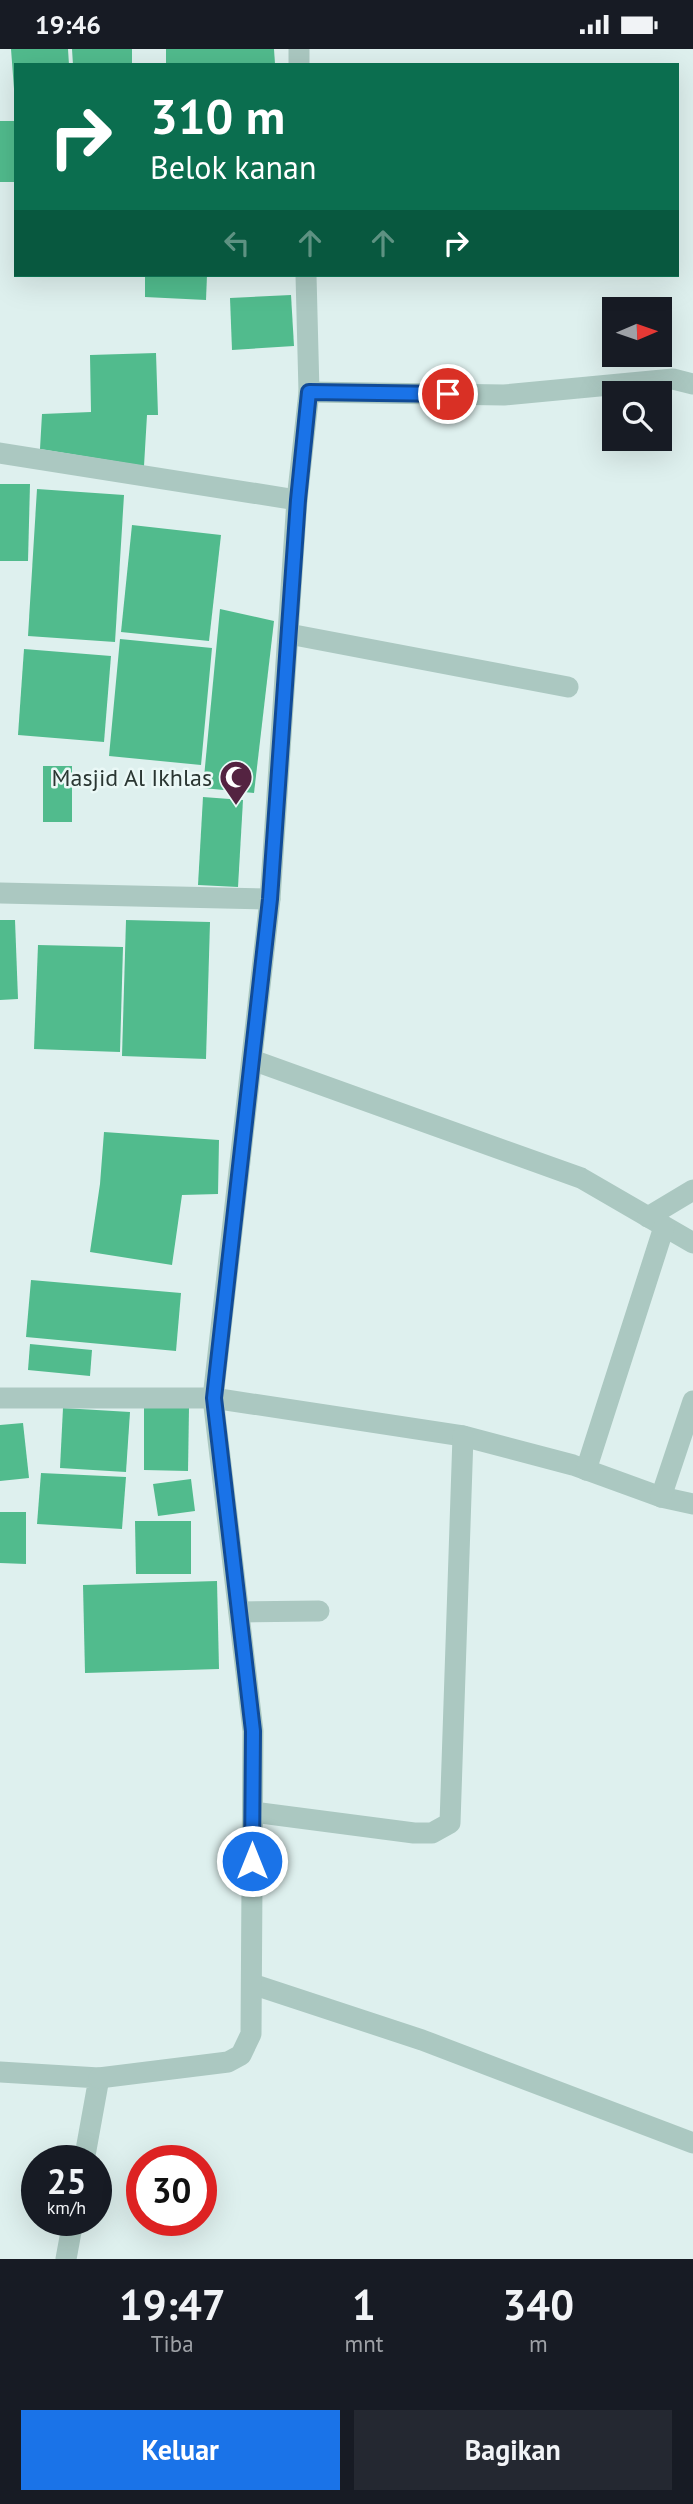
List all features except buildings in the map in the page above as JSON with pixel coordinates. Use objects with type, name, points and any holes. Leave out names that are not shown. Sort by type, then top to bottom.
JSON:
[{"type":"street","points":[[0,2072],[99,2078],[228,2062],[241,2055],[251,2034],[253,1731],[214,1398],[270,899],[298,500],[309,392],[306,277]]},
{"type":"street","points":[[309,392],[504,395],[673,379],[693,384]]},
{"type":"street","points":[[0,453],[298,500]]},
{"type":"street","points":[[289,634],[569,687]]},
{"type":"street","points":[[0,893],[270,899]]},
{"type":"street","points":[[252,1060],[581,1178],[693,1243]]},
{"type":"street","points":[[586,1470],[656,1222],[693,1190]]},
{"type":"street","points":[[0,1398],[214,1398],[463,1436],[586,1470],[661,1497],[693,1504]]},
{"type":"street","points":[[661,1497],[693,1401]]},
{"type":"street","points":[[253,1812],[414,1833],[432,1833],[450,1823],[463,1436]]},
{"type":"street","points":[[239,1612],[320,1611]]},
{"type":"street","points":[[252,1984],[422,2040],[693,2143]]},
{"type":"street","points":[[87,2145],[99,2078]]},
{"type":"street","points":[[66,2259],[70,2236]]},
{"type":"place","name":"Masjid Al Ikhlas","points":[[236,807]]},
{"type":"route","points":[[252,1861],[253,1731],[214,1398],[270,899],[298,500],[309,392],[448,394]]}]
